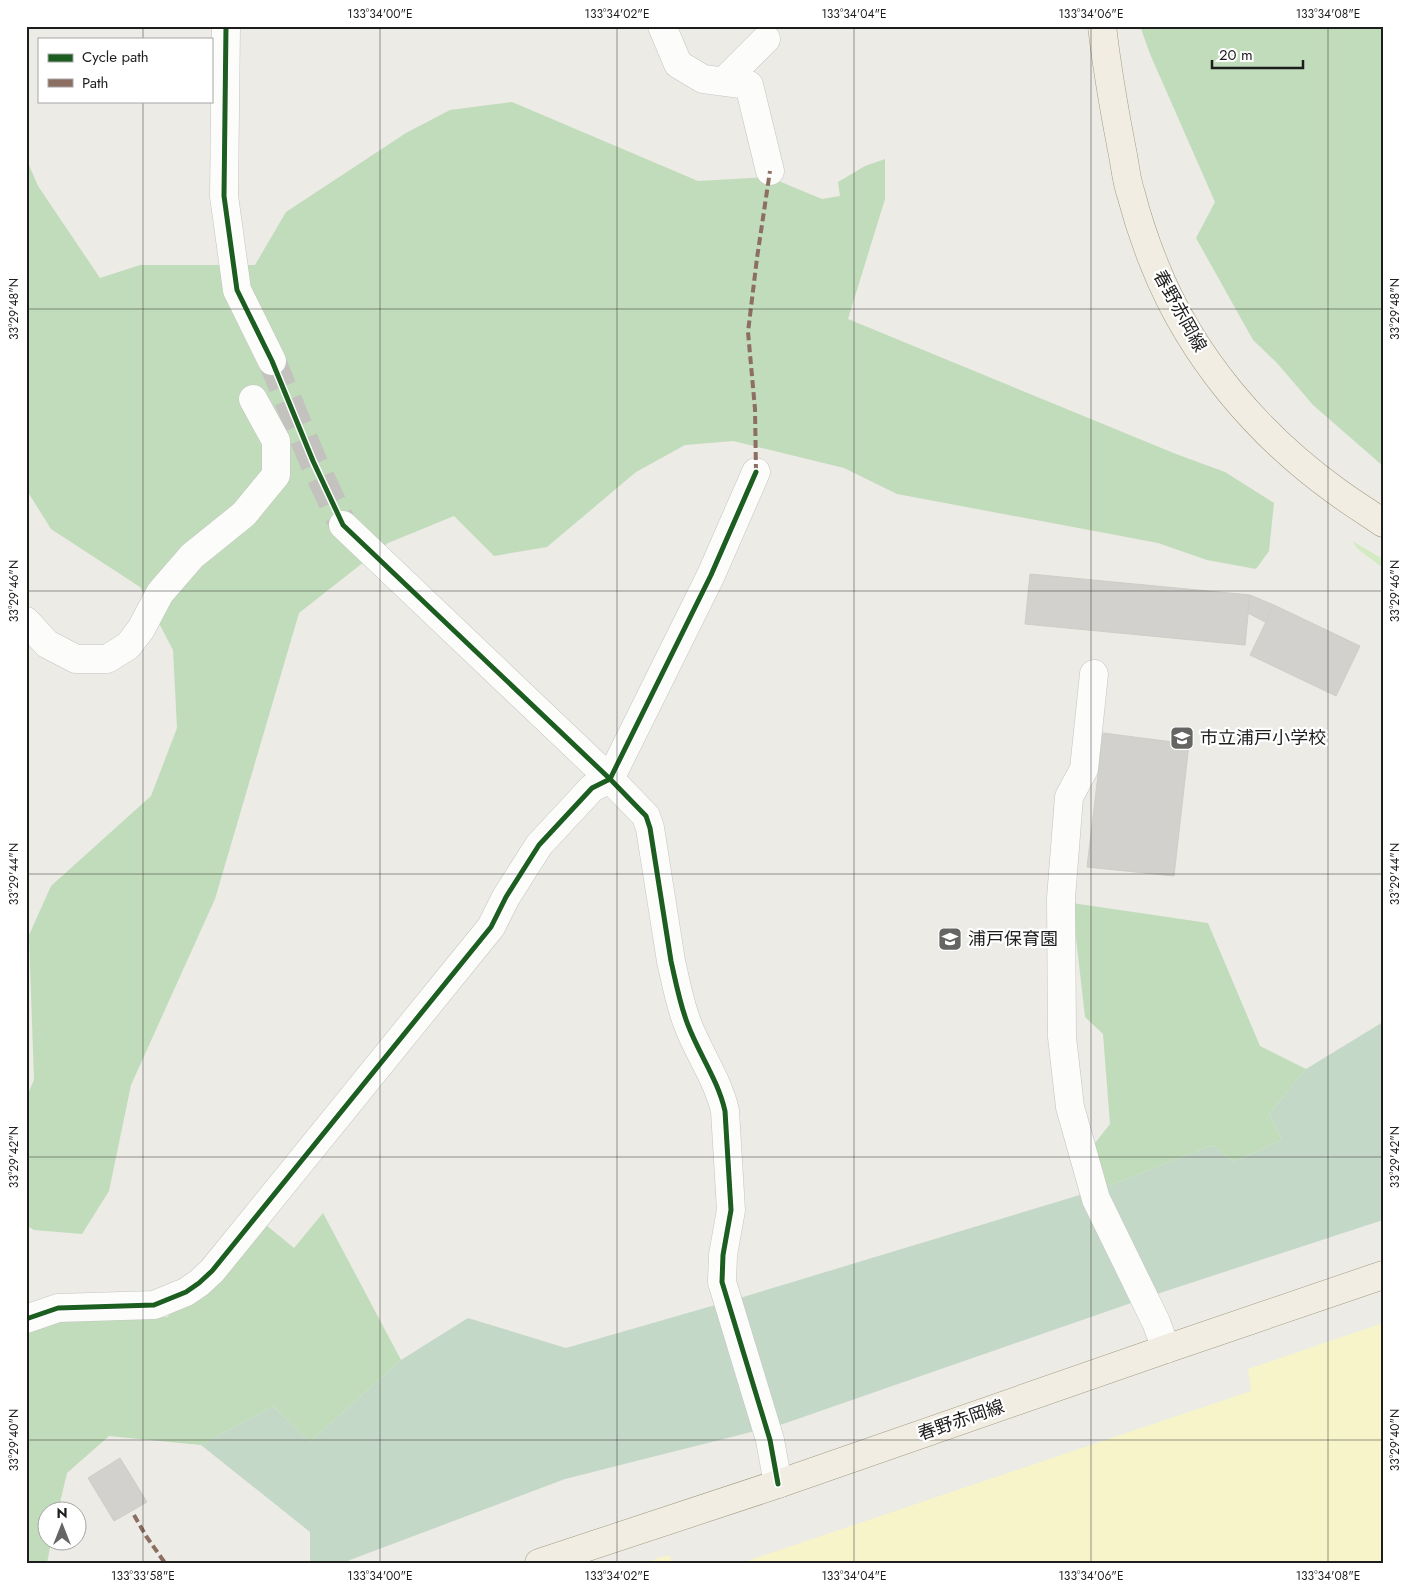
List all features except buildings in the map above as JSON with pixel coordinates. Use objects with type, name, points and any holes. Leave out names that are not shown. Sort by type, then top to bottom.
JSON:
[{"type":"main road","name":"春野赤岡線","points":[[1102,26],[1110,88],[1130,193],[1154,266],[1182,321],[1198,349],[1226,387],[1252,417],[1288,452],[1334,490],[1383,522]]},
{"type":"main road","points":[[1226,387],[1253,398],[1298,439],[1349,479],[1383,500]]},
{"type":"main road","name":"春野赤岡線","points":[[539,1563],[778,1484],[1383,1275]]},
{"type":"street","points":[[226,26],[224,196],[237,290],[272,361]]},
{"type":"street","points":[[662,26],[678,64],[703,79],[749,85],[770,171]]},
{"type":"street","points":[[724,81],[766,39]]},
{"type":"street","points":[[26,621],[47,644],[76,659],[107,659],[128,646],[141,628],[160,593],[192,556],[244,514],[276,475],[276,441],[252,399]]},
{"type":"street","points":[[26,1318],[58,1308],[154,1304],[186,1292],[212,1271],[490,927],[539,845],[592,788],[610,779],[712,575],[756,472]]},
{"type":"street","points":[[342,525],[610,779],[646,816],[650,828],[671,962],[680,999],[688,1026],[722,1096],[725,1111],[731,1210],[723,1255],[722,1282],[770,1440],[778,1484]]},
{"type":"street","points":[[1094,674],[1084,768],[1069,797],[1061,898],[1062,1037],[1070,1107],[1096,1199],[1156,1322],[1166,1349]]},
{"type":"green space","points":[[1140,26],[1383,26],[1383,466],[1313,405],[1277,363],[1253,340],[1196,238],[1215,202],[1150,54]]},
{"type":"green space","points":[[512,102],[698,181],[769,177],[822,199],[840,196],[838,182],[865,166],[885,159],[885,199],[848,319],[1176,454],[1225,472],[1274,503],[1269,551],[1256,569],[1207,560],[1158,543],[897,494],[844,468],[733,441],[685,445],[636,472],[547,547],[494,556],[454,516],[388,543],[299,613],[215,899],[131,1085],[109,1191],[82,1234],[34,1230],[26,1225],[26,1098],[34,1080],[29,935],[51,886],[151,796],[177,728],[173,650],[140,587],[51,529],[26,489],[26,158],[38,186],[100,278],[140,265],[255,265],[286,212],[406,133],[450,110]]},
{"type":"green space","points":[[1352,541],[1383,559],[1383,568],[1358,549]]},
{"type":"green space","points":[[1072,903],[1208,923],[1260,1046],[1306,1069],[1269,1114],[1282,1140],[1233,1162],[1213,1145],[1103,1188],[1092,1147],[1110,1124],[1103,1034],[1085,1017]]},
{"type":"green space","points":[[1383,1022],[1383,1220],[1160,1293],[783,1424],[565,1479],[342,1563],[310,1563],[310,1532],[201,1445],[273,1406],[310,1442],[401,1360],[468,1318],[566,1348],[743,1297],[1103,1188],[1213,1145],[1233,1162],[1282,1140],[1269,1114],[1306,1069]]},
{"type":"green space","points":[[323,1213],[401,1360],[310,1442],[273,1406],[201,1445],[109,1436],[67,1473],[60,1502],[38,1502],[38,1552],[49,1552],[47,1563],[26,1563],[26,1333],[61,1321],[167,1317],[266,1225],[294,1248]]},
{"type":"sand","points":[[1383,1323],[1383,1563],[741,1563],[1251,1391],[1248,1369]]},
{"type":"sand","points":[[669,1555],[673,1563],[643,1563]]},
{"type":"tunnel","points":[[272,361],[313,461],[343,525]]},
{"type":"marked path","points":[[756,472],[755,409],[748,332],[770,171]]},
{"type":"marked path","points":[[134,1515],[165,1563]]},
{"type":"cycle path","points":[[226,26],[224,196],[237,290],[272,361],[313,461],[343,525],[610,779],[646,816],[650,828],[671,961],[680,1002],[692,1036],[718,1089],[725,1111],[731,1210],[723,1255],[722,1282],[770,1440],[778,1484]]},
{"type":"cycle path","points":[[26,1319],[58,1308],[154,1305],[186,1292],[212,1271],[491,927],[506,897],[539,845],[592,788],[610,779],[711,575],[756,472]]},
{"type":"place","name":"市立浦戸小学校","points":[[1182,738]]},
{"type":"place","name":"浦戸保育園","points":[[950,939]]}]
